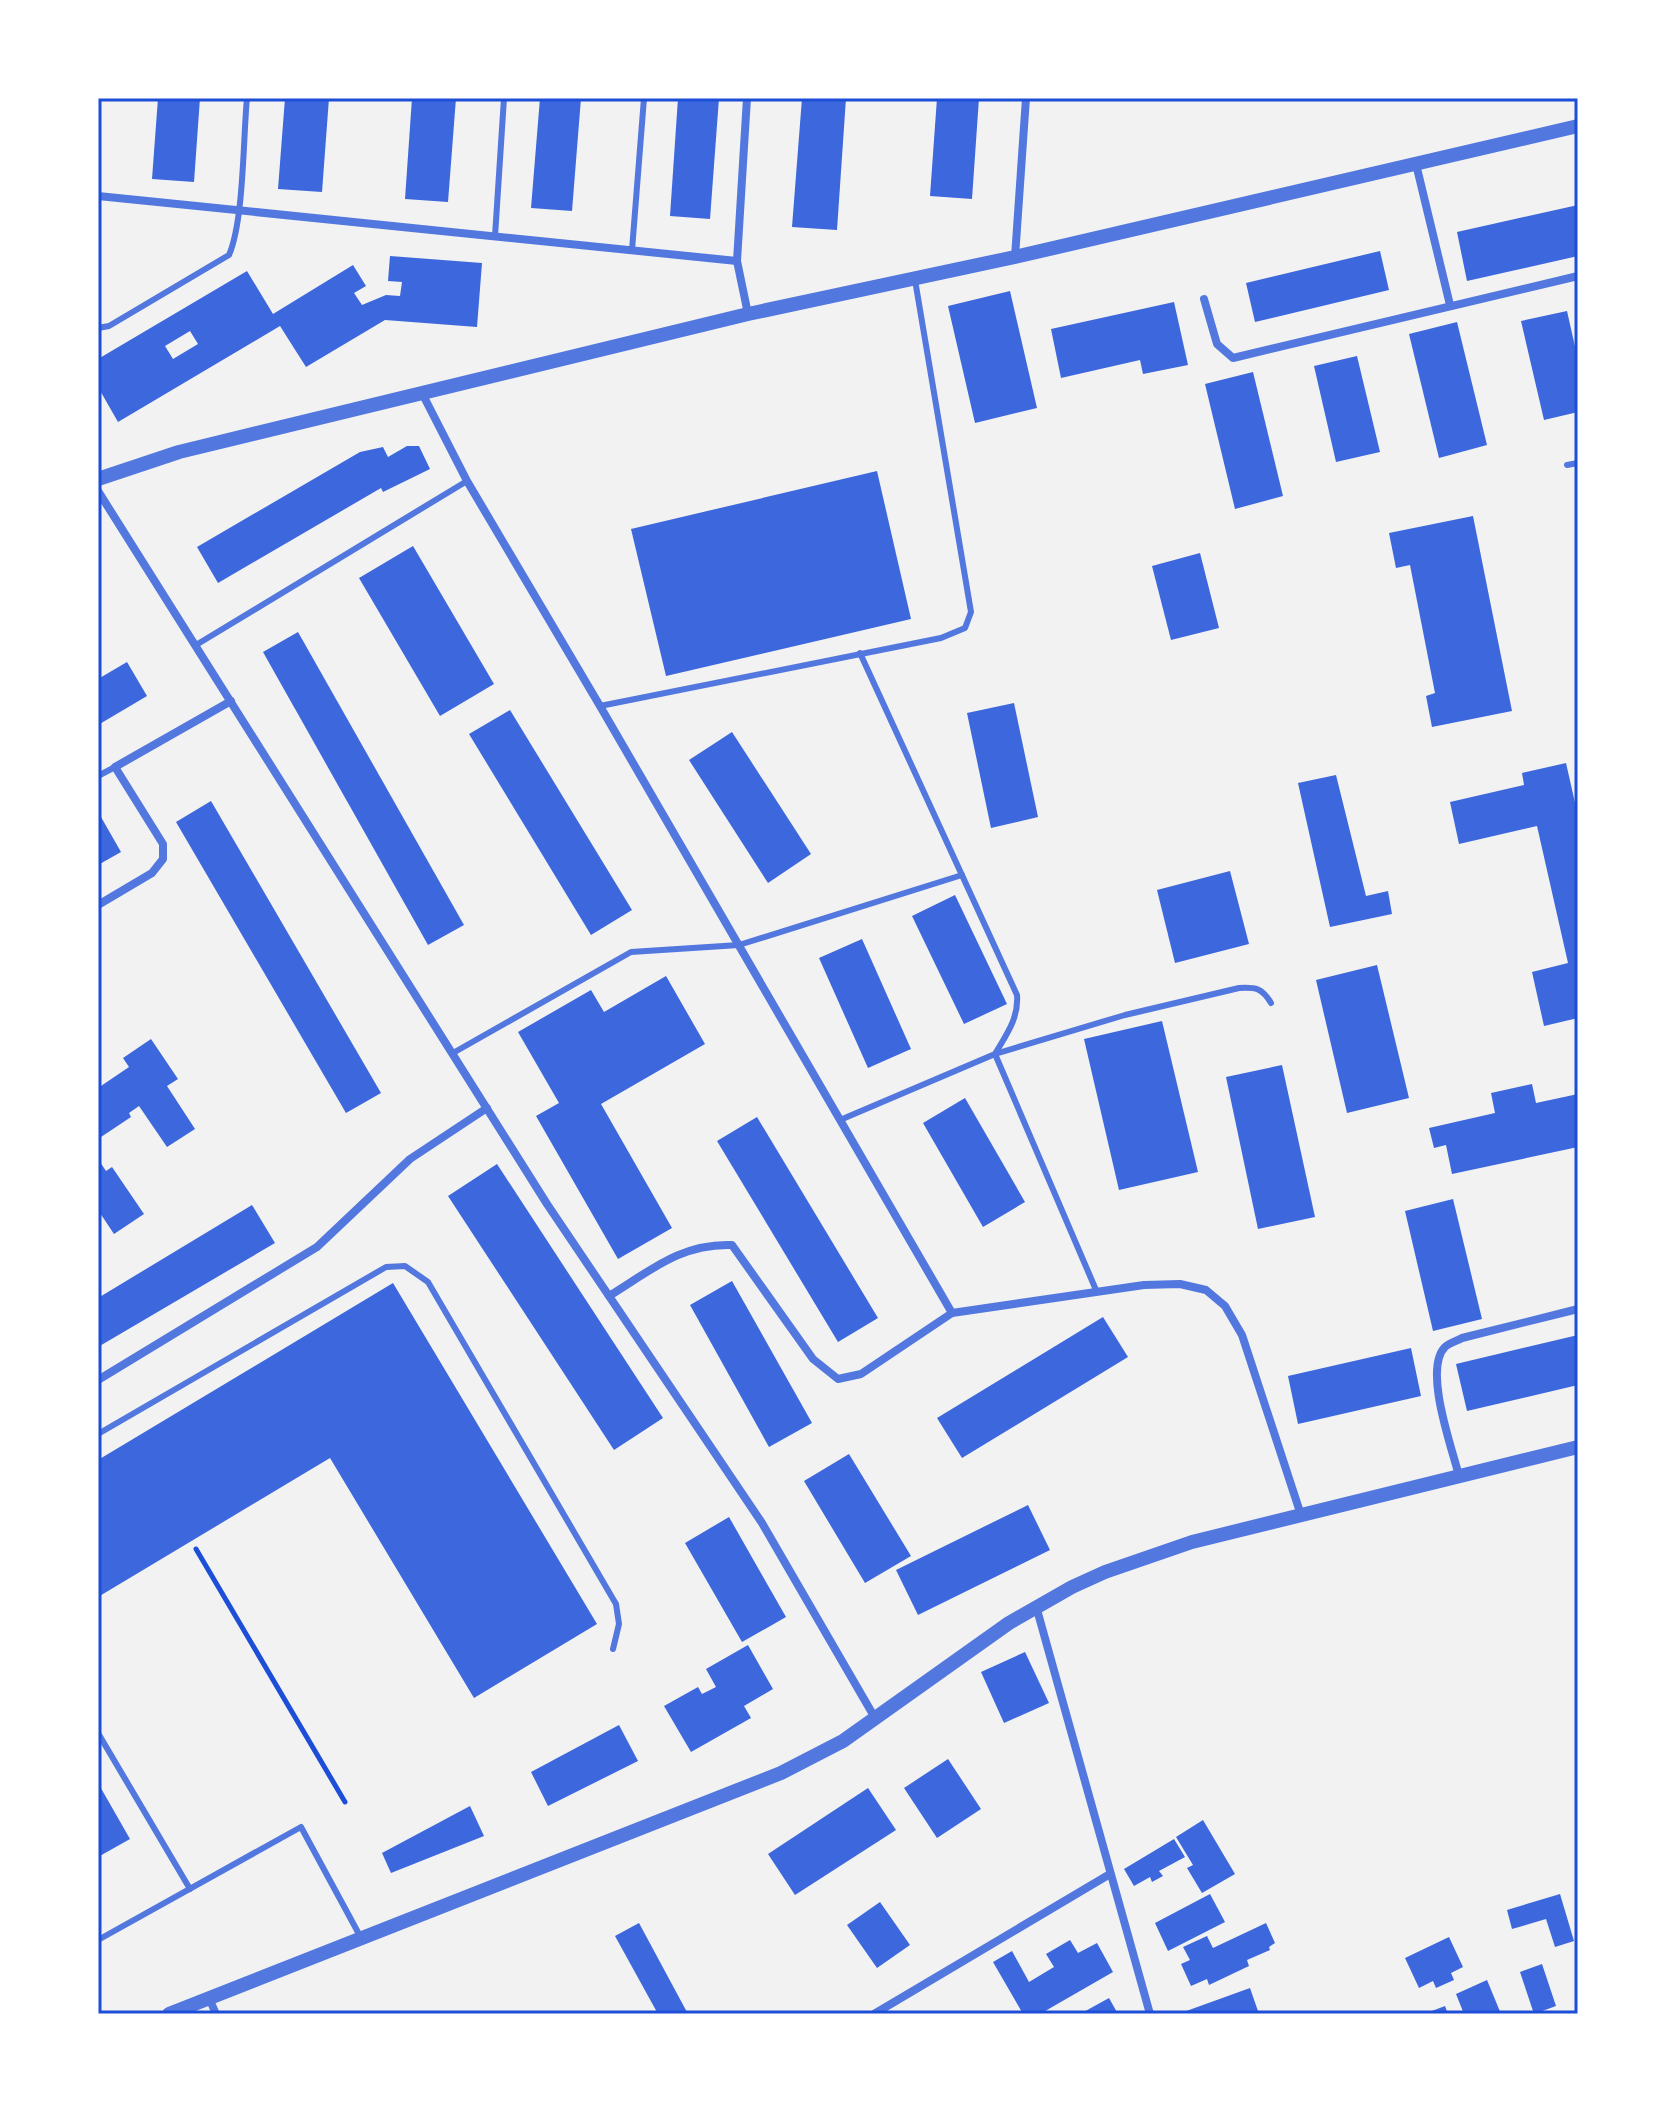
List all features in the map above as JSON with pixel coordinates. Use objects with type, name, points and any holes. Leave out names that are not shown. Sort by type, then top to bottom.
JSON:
[{"type":"street","points":[[747,98],[737,261],[748,314]]},
{"type":"street","points":[[1015,257],[1026,98]]},
{"type":"street","points":[[98,479],[179,452],[748,314],[915,280],[1578,126]]},
{"type":"street","points":[[1416,164],[1450,305]]},
{"type":"street","points":[[98,196],[737,261]]},
{"type":"street","points":[[1204,299],[1217,344],[1233,358],[1578,276]]},
{"type":"street","points":[[423,395],[467,481],[952,1313]]},
{"type":"street","points":[[98,491],[487,1108],[762,1523],[875,1718]]},
{"type":"street","points":[[98,905],[152,873],[163,859],[163,844],[115,767],[231,701]]},
{"type":"street","points":[[98,1380],[317,1247],[410,1159],[487,1108]]},
{"type":"street","points":[[609,1296],[684,1250],[710,1244],[732,1245],[813,1359],[838,1379],[861,1374],[952,1313],[1096,1290],[1180,1284],[1206,1290],[1225,1306],[1242,1335],[1301,1515]]},
{"type":"street","points":[[1459,1476],[1436,1380],[1437,1362],[1445,1347],[1462,1338],[1578,1309]]},
{"type":"street","points":[[169,2014],[816,1757],[1036,1606],[1072,1587],[1148,1556],[1192,1542],[1578,1447]]},
{"type":"street","points":[[1036,1606],[1150,2014]]},
{"type":"street","points":[[874,2014],[1110,1874]]},
{"type":"street","points":[[209,1997],[216,2014]]},
{"type":"lane","points":[[98,328],[109,326],[229,255],[234,243],[238,210],[247,98]]},
{"type":"lane","points":[[495,236],[504,98]]},
{"type":"lane","points":[[632,250],[644,98]]},
{"type":"lane","points":[[600,706],[941,638],[965,628],[971,612],[915,280]]},
{"type":"lane","points":[[1567,465],[1578,463]]},
{"type":"lane","points":[[196,645],[467,481]]},
{"type":"lane","points":[[860,653],[1017,995],[1015,1020],[995,1054]]},
{"type":"lane","points":[[98,776],[115,767]]},
{"type":"lane","points":[[453,1053],[631,952],[739,945],[962,875]]},
{"type":"lane","points":[[840,1120],[995,1054],[1125,1015],[1239,988],[1262,990],[1271,1003]]},
{"type":"lane","points":[[995,1054],[1096,1290]]},
{"type":"lane","points":[[98,1434],[386,1267],[405,1266],[428,1282],[616,1604],[619,1624],[613,1649]]},
{"type":"lane","points":[[98,1733],[190,1889]]},
{"type":"lane","points":[[98,1940],[301,1827],[361,1937]]},
{"type":"path","points":[[196,1549],[345,1802]]},
{"type":"building","points":[[158,98],[200,98],[194,182],[152,179]]},
{"type":"building","points":[[285,98],[329,98],[322,192],[278,189]]},
{"type":"building","points":[[412,98],[456,98],[448,202],[405,199]]},
{"type":"building","points":[[540,98],[581,98],[572,211],[531,208]]},
{"type":"building","points":[[678,98],[719,98],[710,219],[670,216]]},
{"type":"building","points":[[802,98],[846,98],[837,230],[792,227]]},
{"type":"building","points":[[937,98],[979,98],[972,199],[930,196]]},
{"type":"building","points":[[1578,205],[1578,256],[1467,281],[1457,232]]},
{"type":"building","points":[[1380,251],[1389,290],[1255,322],[1246,283]]},
{"type":"building","points":[[390,256],[482,263],[477,327],[385,320],[306,367],[280,326],[118,422],[98,387],[98,359],[247,271],[273,314],[353,265],[366,286],[354,293],[362,305],[386,295],[400,296],[402,282],[388,281]],"holes":[[[190,331],[198,344],[173,359],[165,346]]]},
{"type":"building","points":[[1010,291],[1037,408],[975,423],[948,306]]},
{"type":"building","points":[[1174,302],[1188,365],[1143,374],[1140,360],[1061,378],[1051,329]]},
{"type":"building","points":[[1567,311],[1578,360],[1578,412],[1544,420],[1521,321]]},
{"type":"building","points":[[1457,322],[1487,445],[1439,458],[1409,334]]},
{"type":"building","points":[[1357,356],[1380,452],[1336,462],[1314,366]]},
{"type":"building","points":[[1253,372],[1283,496],[1235,509],[1205,384]]},
{"type":"building","points":[[407,446],[419,446],[430,469],[383,492],[381,488],[218,583],[197,547],[360,452],[383,447],[388,457]]},
{"type":"building","points":[[877,471],[911,619],[666,676],[631,529]]},
{"type":"building","points":[[1473,516],[1512,711],[1432,727],[1426,696],[1435,693],[1410,565],[1396,568],[1389,533]]},
{"type":"building","points":[[413,546],[494,684],[440,716],[359,578]]},
{"type":"building","points":[[1200,553],[1219,628],[1171,640],[1152,566]]},
{"type":"building","points":[[298,632],[464,925],[428,945],[263,652]]},
{"type":"building","points":[[127,662],[147,696],[98,725],[98,679]]},
{"type":"building","points":[[1014,703],[1038,817],[991,828],[967,713]]},
{"type":"building","points":[[510,710],[632,910],[591,935],[469,734]]},
{"type":"building","points":[[732,732],[811,854],[768,883],[689,760]]},
{"type":"building","points":[[1566,763],[1578,816],[1578,1018],[1544,1026],[1532,972],[1568,963],[1537,826],[1459,844],[1450,802],[1524,785],[1522,773]]},
{"type":"building","points":[[1336,775],[1366,896],[1388,891],[1392,914],[1330,927],[1298,783]]},
{"type":"building","points":[[211,801],[381,1093],[346,1113],[176,822]]},
{"type":"building","points":[[101,817],[121,852],[98,865],[98,818]]},
{"type":"building","points":[[1230,871],[1249,944],[1175,963],[1157,890]]},
{"type":"building","points":[[955,895],[1007,1004],[964,1024],[912,916]]},
{"type":"building","points":[[862,939],[911,1049],[868,1068],[819,958]]},
{"type":"building","points":[[1377,965],[1409,1098],[1347,1113],[1316,980]]},
{"type":"building","points":[[666,976],[705,1044],[601,1104],[672,1228],[618,1259],[536,1116],[559,1103],[518,1032],[591,990],[604,1012]]},
{"type":"building","points":[[1162,1021],[1198,1172],[1119,1190],[1084,1039]]},
{"type":"building","points":[[151,1039],[178,1079],[167,1086],[195,1129],[167,1147],[139,1106],[129,1113],[131,1117],[98,1139],[98,1088],[129,1067],[123,1058]]},
{"type":"building","points":[[1282,1065],[1315,1217],[1258,1229],[1226,1077]]},
{"type":"building","points":[[1532,1084],[1536,1103],[1578,1094],[1578,1147],[1452,1174],[1446,1145],[1434,1148],[1429,1128],[1495,1113],[1491,1093]]},
{"type":"building","points":[[965,1098],[1025,1202],[983,1227],[923,1123]]},
{"type":"building","points":[[757,1117],[878,1318],[838,1342],[717,1141]]},
{"type":"building","points":[[98,1159],[106,1171],[112,1167],[144,1214],[114,1234],[98,1210]]},
{"type":"building","points":[[497,1164],[663,1418],[614,1450],[448,1196]]},
{"type":"building","points":[[1453,1199],[1482,1319],[1433,1331],[1405,1211]]},
{"type":"building","points":[[252,1205],[275,1243],[98,1347],[98,1298]]},
{"type":"building","points":[[732,1281],[812,1423],[769,1447],[690,1305]]},
{"type":"building","points":[[393,1283],[597,1624],[474,1698],[330,1458],[98,1597],[98,1460]]},
{"type":"building","points":[[1103,1317],[1128,1357],[962,1458],[937,1418]]},
{"type":"building","points":[[1578,1335],[1578,1385],[1467,1411],[1456,1364]]},
{"type":"building","points":[[1411,1348],[1421,1396],[1298,1424],[1288,1376]]},
{"type":"building","points":[[849,1454],[911,1556],[865,1583],[804,1481]]},
{"type":"building","points":[[1028,1505],[1050,1550],[918,1615],[896,1570]]},
{"type":"building","points":[[729,1517],[786,1617],[742,1642],[685,1543]]},
{"type":"building","points":[[748,1645],[773,1689],[744,1706],[751,1718],[691,1752],[664,1706],[698,1687],[702,1694],[716,1687],[706,1669]]},
{"type":"building","points":[[1025,1652],[1049,1703],[1004,1723],[981,1672]]},
{"type":"building","points":[[619,1725],[638,1761],[548,1806],[531,1772]]},
{"type":"building","points":[[948,1759],[981,1809],[937,1838],[904,1788]]},
{"type":"building","points":[[98,1783],[130,1839],[98,1857]]},
{"type":"building","points":[[868,1788],[896,1830],[795,1895],[768,1854]]},
{"type":"building","points":[[470,1806],[484,1836],[391,1873],[382,1853]]},
{"type":"building","points":[[1203,1820],[1235,1874],[1202,1893],[1187,1868],[1193,1865],[1176,1837]]},
{"type":"building","points":[[1174,1839],[1185,1857],[1159,1871],[1163,1876],[1152,1882],[1150,1877],[1134,1886],[1124,1869]]},
{"type":"building","points":[[1210,1894],[1225,1922],[1168,1951],[1155,1923]]},
{"type":"building","points":[[1560,1894],[1574,1941],[1555,1947],[1546,1919],[1512,1929],[1507,1910]]},
{"type":"building","points":[[880,1902],[910,1945],[877,1968],[847,1925]]},
{"type":"building","points":[[639,1923],[688,2014],[658,2014],[615,1936]]},
{"type":"building","points":[[1266,1923],[1275,1943],[1269,1947],[1270,1950],[1247,1960],[1249,1966],[1209,1985],[1207,1979],[1191,1986],[1181,1964],[1190,1960],[1183,1947],[1207,1936],[1213,1948]]},
{"type":"building","points":[[1449,1937],[1463,1967],[1451,1973],[1454,1980],[1436,1988],[1433,1981],[1419,1988],[1405,1958]]},
{"type":"building","points":[[1070,1940],[1078,1953],[1097,1943],[1113,1972],[1040,2014],[1023,2014],[993,1962],[1012,1951],[1029,1982],[1054,1967],[1046,1954]]},
{"type":"building","points":[[1542,1964],[1556,2006],[1534,2014],[1520,1972]]},
{"type":"building","points":[[1487,1980],[1501,2014],[1464,2014],[1456,1994]]},
{"type":"building","points":[[1250,1988],[1259,2014],[1178,2014]]},
{"type":"building","points":[[1109,1998],[1118,2014],[1080,2014]]},
{"type":"building","points":[[1445,2006],[1448,2014],[1424,2014]]}]
